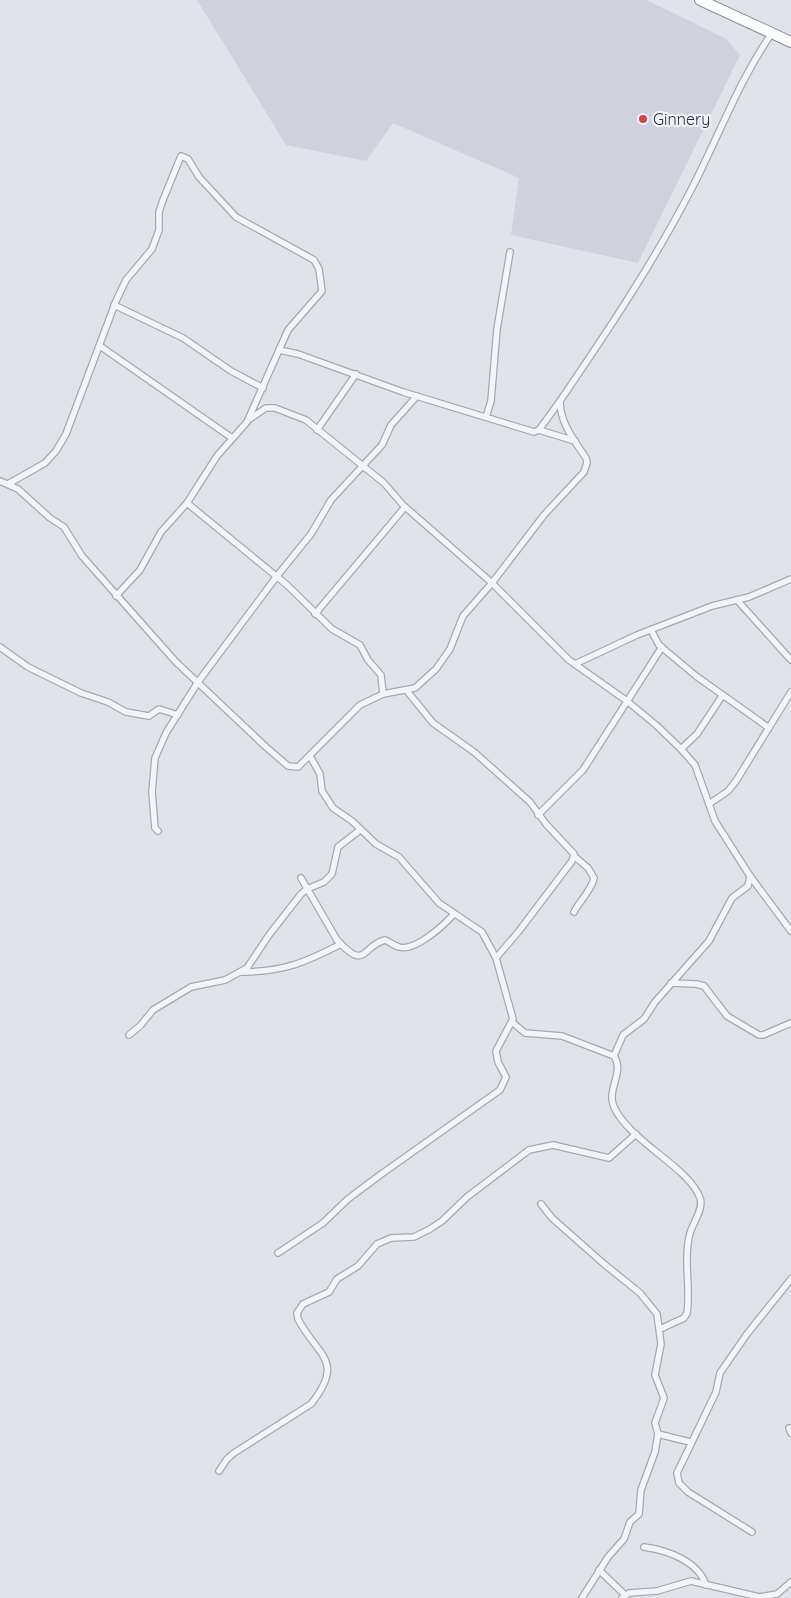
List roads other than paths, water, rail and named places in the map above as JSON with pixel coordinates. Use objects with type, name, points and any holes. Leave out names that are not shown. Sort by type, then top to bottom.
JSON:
[{"type":"highway","points":[[700,0],[791,42]]},
{"type":"street","points":[[539,430],[612,324],[673,223],[692,188],[751,63],[772,33]]},
{"type":"street","points":[[8,484],[36,469],[56,451],[72,422],[114,305],[126,280],[152,249],[159,230],[159,212],[171,176],[183,156],[236,217],[310,257],[319,269],[322,287],[321,294],[288,330],[247,422]]},
{"type":"street","points":[[486,417],[491,401],[497,329],[510,252]]},
{"type":"street","points":[[114,305],[183,338],[231,371],[263,388]]},
{"type":"street","points":[[100,346],[232,438]]},
{"type":"street","points":[[279,350],[298,354],[417,396],[534,432],[539,430],[575,441]]},
{"type":"street","points":[[317,430],[356,374]]},
{"type":"street","points":[[158,831],[155,828],[152,792],[156,758],[166,733],[198,682],[277,576],[309,537],[331,500],[382,445],[392,424],[417,396]]},
{"type":"street","points":[[0,482],[22,492],[50,518],[64,526],[79,553],[176,662],[240,724],[288,766],[298,766],[310,756],[352,711],[367,700],[383,694],[407,691],[421,683],[436,669],[450,649],[463,616],[492,584],[539,521],[584,472],[587,461],[561,416],[560,401]]},
{"type":"street","points":[[256,402],[266,408],[290,412],[306,420],[384,483],[405,507],[492,584],[555,647],[575,664],[627,701],[681,749],[698,771],[715,821],[750,876],[791,931]]},
{"type":"street","points":[[116,596],[140,570],[161,532],[187,503],[232,438],[247,422],[266,408]]},
{"type":"street","points":[[187,503],[277,576],[300,596],[315,614],[332,629],[364,650],[368,660],[381,675],[383,694]]},
{"type":"street","points":[[315,614],[405,507]]},
{"type":"street","points":[[575,664],[620,642],[791,578]]},
{"type":"street","points":[[736,600],[791,660]]},
{"type":"street","points":[[651,630],[662,647],[722,696],[769,728]]},
{"type":"street","points":[[0,647],[28,668],[126,712],[149,716],[159,709],[178,715]]},
{"type":"street","points":[[538,815],[583,770],[627,701],[636,683],[662,647]]},
{"type":"street","points":[[407,691],[428,718],[453,735],[515,788],[570,849],[574,856],[588,868],[594,881],[574,912]]},
{"type":"street","points":[[709,804],[728,791],[736,781],[788,701],[791,692]]},
{"type":"street","points":[[681,749],[697,734],[722,696]]},
{"type":"street","points":[[310,756],[320,774],[322,791],[327,800],[376,844],[399,857],[434,899],[454,914],[480,929],[496,958],[512,1022],[525,1033],[562,1036],[614,1056]]},
{"type":"street","points":[[129,1035],[153,1010],[191,986],[218,982],[247,968],[269,935],[307,889],[328,879],[335,866],[338,847],[360,830]]},
{"type":"street","points":[[496,958],[519,931],[574,856]]},
{"type":"street","points":[[660,1329],[684,1318],[687,1313],[687,1268],[690,1235],[702,1203],[698,1192],[678,1170],[636,1134],[615,1110],[613,1088],[618,1067],[614,1056],[623,1035],[642,1022],[671,983],[714,934],[732,898],[748,886],[750,876]]},
{"type":"street","points":[[300,878],[320,914],[341,944],[359,956],[365,955],[378,942],[385,940],[400,948],[408,946],[436,932],[454,914]]},
{"type":"street","points":[[240,972],[289,968],[304,963],[341,944]]},
{"type":"street","points":[[671,983],[704,986],[727,1016],[759,1035],[791,1023]]},
{"type":"street","points":[[278,1252],[323,1223],[348,1198],[500,1090],[506,1077],[496,1051],[512,1022]]},
{"type":"street","points":[[219,1471],[227,1459],[234,1453],[311,1404],[320,1392],[328,1372],[327,1362],[298,1319],[297,1313],[303,1304],[329,1292],[337,1279],[358,1266],[377,1244],[391,1238],[414,1237],[437,1225],[467,1197],[529,1150],[553,1145],[609,1158],[636,1134]]},
{"type":"street","points":[[540,1204],[552,1218],[648,1301],[657,1314],[660,1329],[661,1351],[655,1376],[664,1398],[655,1423],[658,1434],[655,1452],[641,1490],[639,1514],[630,1522],[624,1539],[599,1570],[582,1598]]},
{"type":"street","points":[[752,1532],[693,1496],[679,1483],[677,1473],[690,1442],[716,1392],[720,1373],[747,1334],[791,1280]]},
{"type":"street","points":[[658,1434],[690,1442]]},
{"type":"street","points":[[644,1547],[678,1557],[698,1571],[706,1585]]},
{"type":"street","points":[[599,1570],[624,1597],[657,1591],[686,1581],[749,1597],[775,1596],[790,1583]]},
{"type":"place","name":"Ginnery","points":[[643,119]]}]
